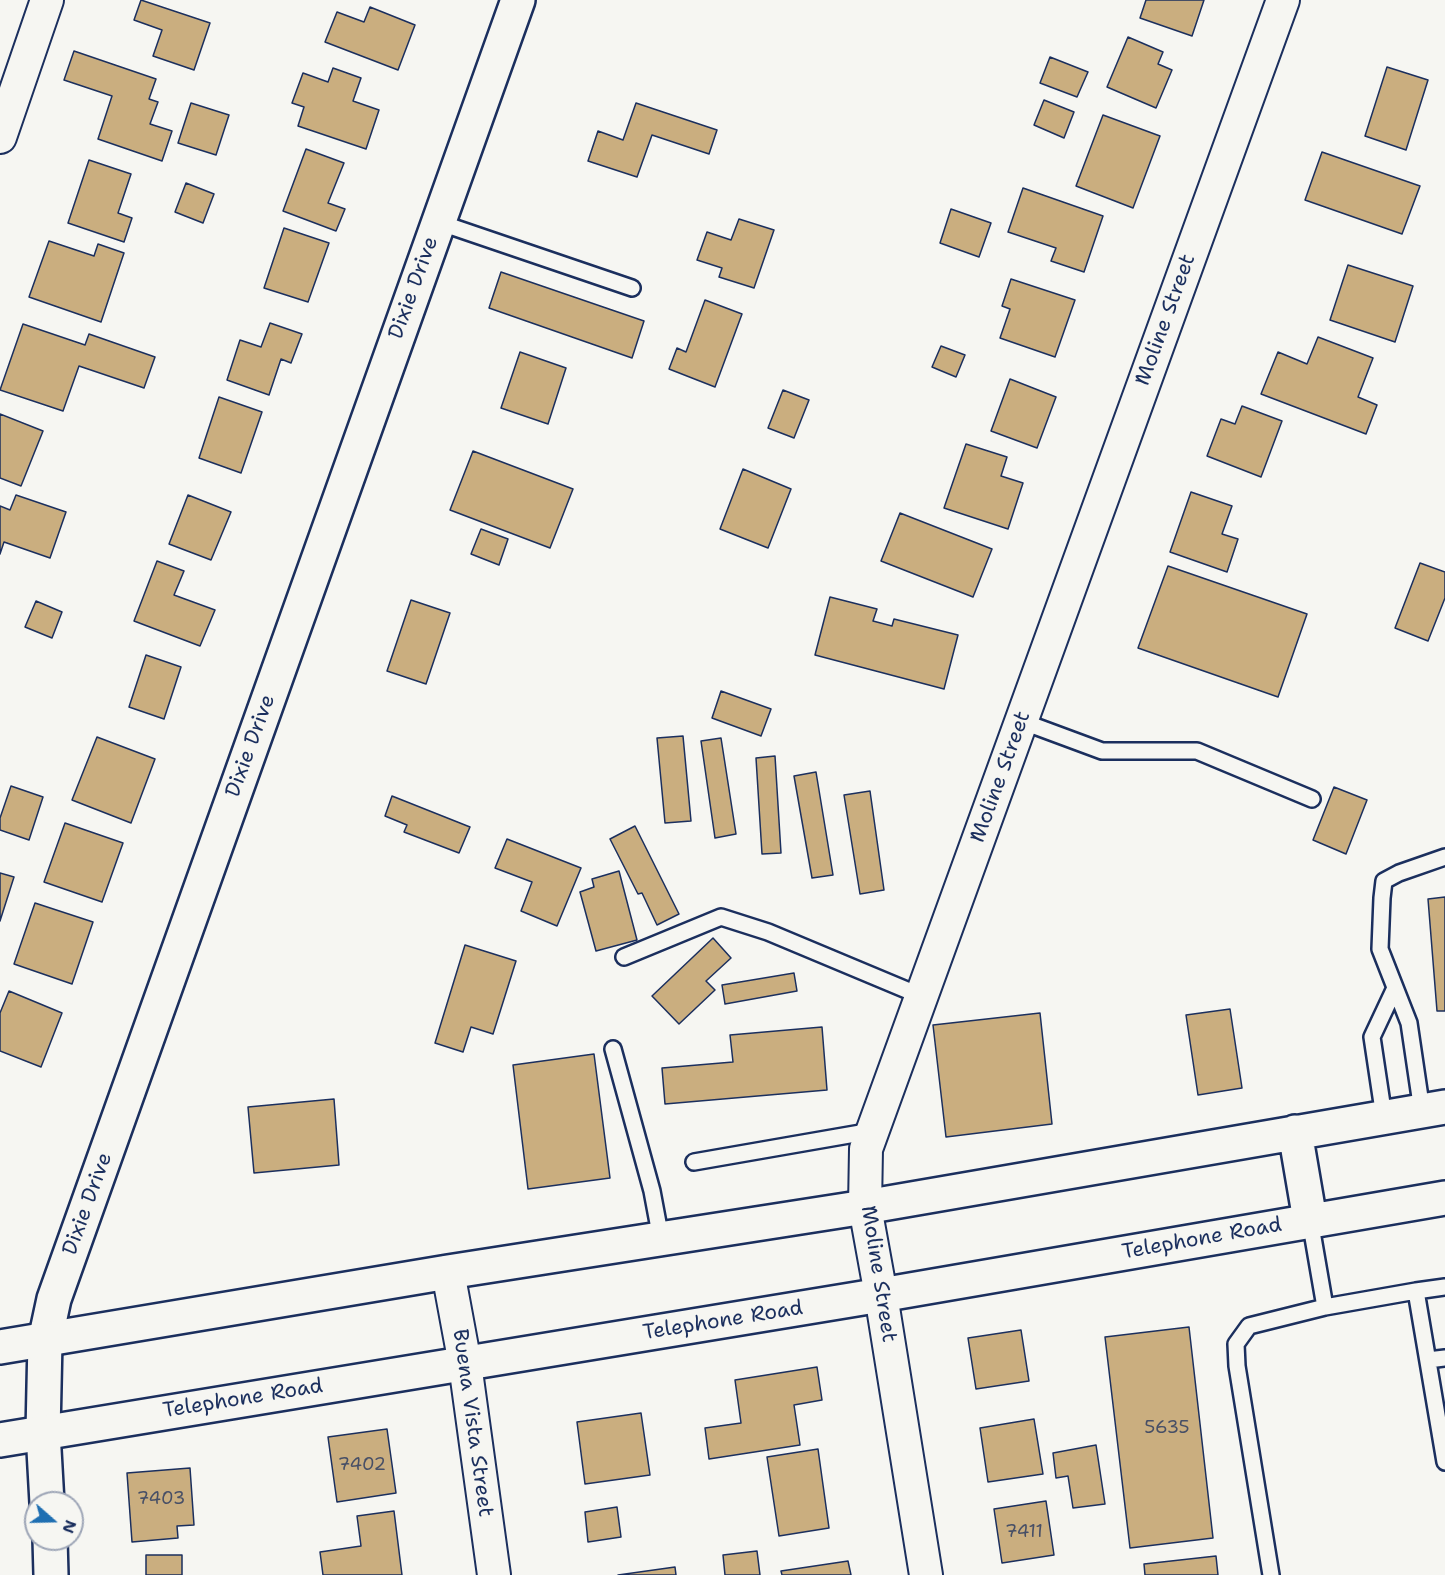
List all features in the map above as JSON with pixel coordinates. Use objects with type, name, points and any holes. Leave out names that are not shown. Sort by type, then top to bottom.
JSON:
[{"type":"main road","name":"Dixie Drive","points":[[46,1491],[42,1432],[45,1341],[54,1299],[518,0]]},
{"type":"main road","points":[[0,1347],[448,1272],[865,1207],[1433,1109]]},
{"type":"main road","points":[[1295,1132],[1310,1220]]},
{"type":"main road","name":"Telephone Road","points":[[0,1440],[881,1295],[1445,1198]]},
{"type":"main road","points":[[50,1551],[51,1575]]},
{"type":"street","points":[[0,137],[47,0]]},
{"type":"street","name":"Moline Street","points":[[926,1575],[865,1207],[866,1149],[1283,0]]},
{"type":"street","name":"Buena Vista Street","points":[[448,1272],[465,1364],[494,1575]]},
{"type":"lane","points":[[438,222],[632,288]]},
{"type":"lane","points":[[1021,721],[1102,751],[1197,752],[1312,799]]},
{"type":"lane","points":[[1433,1109],[1409,1023],[1380,949],[1382,898],[1384,881],[1399,873],[1445,857]]},
{"type":"lane","points":[[624,957],[721,917],[768,932],[921,996]]},
{"type":"lane","points":[[1384,1117],[1372,1037],[1395,988]]},
{"type":"lane","points":[[613,1049],[652,1191],[661,1239]]},
{"type":"lane","points":[[694,1162],[872,1131]]},
{"type":"lane","points":[[1310,1220],[1325,1307]]},
{"type":"lane","points":[[1271,1575],[1237,1366],[1236,1344],[1249,1326],[1325,1307],[1445,1287]]},
{"type":"lane","points":[[1416,1291],[1445,1462]]},
{"type":"lane","points":[[1428,1360],[1445,1358]]},
{"type":"building","points":[[141,0],[210,23],[194,70],[153,56],[162,30],[134,20]]},
{"type":"building","points":[[1146,0],[1204,0],[1192,36],[1140,18]]},
{"type":"building","points":[[370,7],[415,25],[398,70],[325,42],[337,12],[364,22]]},
{"type":"building","points":[[1128,37],[1163,52],[1158,64],[1172,70],[1156,108],[1107,87]]},
{"type":"building","points":[[74,51],[156,79],[149,99],[158,102],[150,124],[172,131],[162,161],[98,139],[112,96],[64,80]]},
{"type":"building","points":[[1050,57],[1088,72],[1077,97],[1040,83]]},
{"type":"building","points":[[1387,67],[1428,80],[1406,150],[1365,136]]},
{"type":"building","points":[[333,68],[361,78],[353,101],[379,110],[366,149],[298,126],[304,107],[292,103],[303,73],[328,82]]},
{"type":"building","points":[[1044,100],[1074,112],[1064,138],[1034,125]]},
{"type":"building","points":[[191,103],[229,115],[216,155],[178,143]]},
{"type":"building","points":[[636,103],[717,130],[709,154],[652,135],[637,177],[588,161],[598,131],[623,140]]},
{"type":"building","points":[[1103,115],[1160,136],[1133,208],[1076,186]]},
{"type":"building","points":[[306,149],[344,163],[328,203],[345,209],[336,231],[283,211]]},
{"type":"building","points":[[1322,152],[1420,186],[1402,234],[1305,200]]},
{"type":"building","points":[[89,160],[131,174],[118,213],[132,218],[124,242],[68,223]]},
{"type":"building","points":[[186,183],[214,194],[203,223],[175,212]]},
{"type":"building","points":[[1023,188],[1103,216],[1084,272],[1051,261],[1056,248],[1008,232]]},
{"type":"building","points":[[951,209],[991,223],[979,257],[940,243]]},
{"type":"building","points":[[739,219],[774,230],[754,288],[719,277],[722,268],[697,260],[707,232],[731,240]]},
{"type":"building","points":[[284,228],[329,243],[308,302],[264,288]]},
{"type":"building","points":[[49,241],[94,256],[98,244],[124,253],[101,322],[29,297]]},
{"type":"building","points":[[1348,265],[1413,286],[1395,342],[1330,320]]},
{"type":"building","points":[[501,272],[644,321],[632,358],[489,308]]},
{"type":"building","points":[[1011,279],[1075,300],[1055,357],[1000,338],[1010,309],[1002,306]]},
{"type":"building","points":[[705,300],[742,314],[715,387],[669,369],[677,348],[686,352]]},
{"type":"building","points":[[270,323],[302,334],[291,363],[281,359],[269,395],[227,380],[240,340],[261,347]]},
{"type":"building","points":[[23,324],[85,345],[89,334],[155,357],[144,388],[79,366],[63,411],[0,390]]},
{"type":"building","points":[[1318,337],[1373,358],[1358,397],[1377,405],[1366,434],[1261,394],[1278,352],[1307,364]]},
{"type":"building","points":[[941,346],[965,355],[956,377],[932,367]]},
{"type":"building","points":[[520,352],[566,368],[548,424],[501,408]]},
{"type":"building","points":[[1010,379],[1056,397],[1037,448],[991,431]]},
{"type":"building","points":[[783,390],[809,400],[794,438],[768,428]]},
{"type":"building","points":[[219,397],[262,412],[241,473],[199,458]]},
{"type":"building","points":[[1242,406],[1282,421],[1261,477],[1207,456],[1221,419],[1235,424]]},
{"type":"building","points":[[0,414],[43,431],[21,486],[0,478]]},
{"type":"building","points":[[966,444],[1007,457],[1001,476],[1023,483],[1008,529],[944,508]]},
{"type":"building","points":[[473,451],[573,489],[550,548],[450,510]]},
{"type":"building","points":[[743,469],[791,489],[768,548],[720,529]]},
{"type":"building","points":[[1191,492],[1232,506],[1222,534],[1238,539],[1227,572],[1170,552]]},
{"type":"building","points":[[16,495],[66,512],[50,558],[4,542],[0,554],[0,506],[10,510]]},
{"type":"building","points":[[188,495],[231,512],[211,560],[169,544]]},
{"type":"building","points":[[900,513],[992,549],[973,597],[881,561]]},
{"type":"building","points":[[481,529],[508,539],[499,565],[471,554]]},
{"type":"building","points":[[157,561],[184,571],[174,595],[215,610],[200,646],[134,621]]},
{"type":"building","points":[[1420,563],[1445,572],[1445,598],[1428,641],[1395,628]]},
{"type":"building","points":[[1168,566],[1307,614],[1278,697],[1138,648]]},
{"type":"building","points":[[830,597],[877,609],[873,621],[892,626],[894,619],[958,635],[944,689],[815,655]]},
{"type":"building","points":[[411,600],[450,613],[426,684],[387,671]]},
{"type":"building","points":[[36,601],[62,612],[52,638],[25,627]]},
{"type":"building","points":[[146,655],[181,667],[164,719],[129,707]]},
{"type":"building","points":[[721,691],[771,709],[761,736],[712,718]]},
{"type":"building","points":[[683,736],[691,821],[665,823],[657,738]]},
{"type":"building","points":[[97,737],[155,759],[131,823],[72,800]]},
{"type":"building","points":[[721,738],[736,834],[715,838],[701,741]]},
{"type":"building","points":[[775,756],[781,853],[762,854],[756,758]]},
{"type":"building","points":[[816,772],[833,875],[812,878],[794,776]]},
{"type":"building","points":[[11,786],[43,797],[29,840],[0,830],[0,818]]},
{"type":"building","points":[[1334,787],[1367,800],[1346,854],[1313,840]]},
{"type":"building","points":[[870,791],[884,890],[860,894],[844,795]]},
{"type":"building","points":[[392,796],[470,827],[459,853],[404,832],[407,825],[385,816]]},
{"type":"building","points":[[65,823],[123,843],[102,902],[44,882]]},
{"type":"building","points":[[635,826],[679,914],[657,925],[642,893],[638,894],[610,839]]},
{"type":"building","points":[[507,839],[581,868],[557,926],[521,911],[532,882],[495,868]]},
{"type":"building","points":[[619,871],[637,940],[596,951],[580,892],[594,887],[592,879]]},
{"type":"building","points":[[0,873],[14,877],[0,921]]},
{"type":"building","points":[[1445,897],[1445,1011],[1437,1011],[1428,899]]},
{"type":"building","points":[[35,903],[93,922],[72,984],[14,964]]},
{"type":"building","points":[[713,938],[731,958],[706,981],[715,990],[679,1024],[652,996]]},
{"type":"building","points":[[465,945],[516,961],[493,1034],[471,1027],[463,1052],[435,1043]]},
{"type":"building","points":[[794,973],[797,991],[725,1004],[722,985]]},
{"type":"building","points":[[9,991],[62,1013],[41,1067],[0,1051],[0,1013]]},
{"type":"building","points":[[1230,1009],[1242,1088],[1198,1095],[1186,1015]]},
{"type":"building","points":[[1040,1013],[1052,1124],[946,1137],[933,1025]]},
{"type":"building","points":[[822,1027],[827,1090],[665,1104],[662,1068],[733,1062],[730,1035]]},
{"type":"building","points":[[594,1054],[610,1178],[528,1189],[513,1065]]},
{"type":"building","points":[[334,1099],[339,1165],[254,1173],[248,1107]]},
{"type":"building","points":[[1189,1327],[1213,1538],[1130,1548],[1105,1337]]},
{"type":"building","points":[[1021,1330],[1029,1381],[976,1389],[968,1338]]},
{"type":"building","points":[[817,1367],[822,1400],[794,1405],[800,1445],[709,1459],[705,1428],[741,1423],[735,1380]]},
{"type":"building","points":[[641,1413],[650,1475],[585,1484],[577,1422]]},
{"type":"building","points":[[1034,1419],[1043,1474],[988,1482],[980,1428]]},
{"type":"building","points":[[387,1429],[396,1493],[337,1502],[328,1437]]},
{"type":"building","points":[[1096,1445],[1105,1504],[1073,1508],[1068,1476],[1056,1478],[1053,1453]]},
{"type":"building","points":[[818,1449],[829,1528],[779,1536],[767,1457]]},
{"type":"building","points":[[190,1468],[194,1525],[177,1526],[178,1538],[132,1542],[127,1473]]},
{"type":"building","points":[[1046,1501],[1054,1555],[1002,1563],[994,1509]]},
{"type":"building","points":[[617,1507],[621,1537],[588,1542],[585,1512]]},
{"type":"building","points":[[394,1511],[402,1575],[323,1575],[320,1552],[361,1546],[357,1516]]},
{"type":"building","points":[[757,1551],[760,1575],[725,1575],[723,1555]]},
{"type":"building","points":[[146,1555],[182,1555],[182,1575],[146,1575]]},
{"type":"building","points":[[1216,1556],[1218,1575],[1145,1575],[1144,1564]]},
{"type":"building","points":[[848,1561],[851,1575],[782,1575],[781,1571]]},
{"type":"building","points":[[675,1567],[676,1575],[618,1575]]}]
